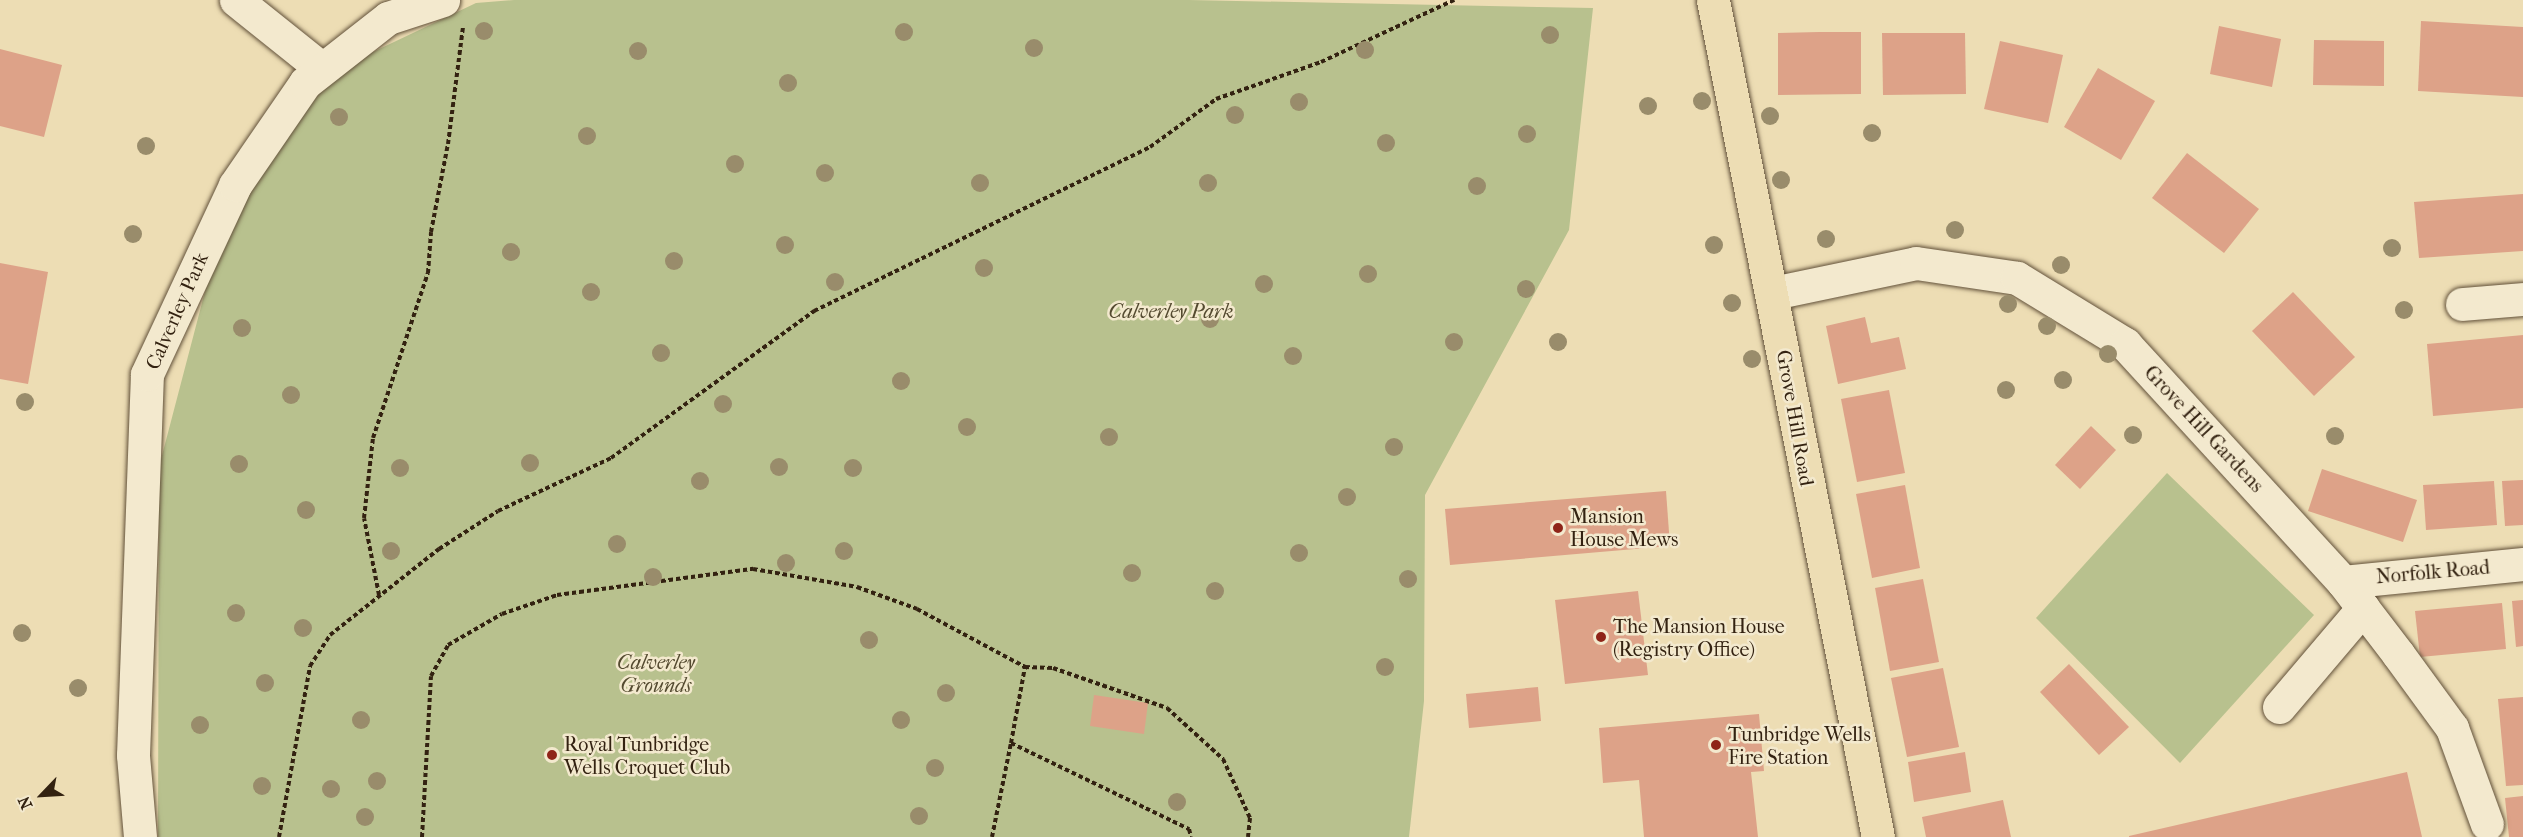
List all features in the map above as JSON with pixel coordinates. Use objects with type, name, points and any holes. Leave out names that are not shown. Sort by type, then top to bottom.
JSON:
[{"type":"main road","name":"Grove Hill Road","points":[[1713,0],[1773,293],[1878,837]]},
{"type":"street","points":[[236,0],[321,68]]},
{"type":"street","name":"Calverley Park","points":[[140,837],[133,755],[147,374],[235,185],[305,83],[321,68],[388,18],[453,11]]},
{"type":"street","name":"Grove Hill Gardens","points":[[1773,293],[1916,263],[2017,278],[2125,344],[2343,582],[2363,608],[2452,728],[2487,824]]},
{"type":"street","points":[[2462,304],[2523,299]]},
{"type":"street","name":"Norfolk Road","points":[[2343,582],[2523,564]]},
{"type":"street","points":[[2279,708],[2363,608]]},
{"type":"path","points":[[279,837],[310,666],[330,635],[379,595],[498,511],[611,458],[814,310],[1150,147],[1216,99],[1321,62],[1454,0]]},
{"type":"path","points":[[379,595],[364,518],[373,438],[428,273],[431,232],[448,144],[453,11]]},
{"type":"path","points":[[422,837],[431,676],[448,645],[502,614],[557,595],[753,569],[857,587],[917,609],[1025,667],[1053,668],[1167,708],[1223,759],[1250,818],[1248,837]]},
{"type":"path","points":[[992,837],[1025,667]]},
{"type":"path","points":[[1011,743],[1189,829],[1191,837]]},
{"type":"green space","name":"Calverley Park","points":[[514,0],[1189,0],[1593,8],[1569,230],[1425,495],[1424,701],[1409,837],[158,837],[159,467],[230,196],[333,71],[476,3]]},
{"type":"green space","points":[[2167,473],[2314,615],[2180,763],[2036,618]]},
{"type":"building","points":[[2421,21],[2523,27],[2523,97],[2418,91]]},
{"type":"building","points":[[2219,26],[2281,39],[2272,87],[2210,74]]},
{"type":"building","points":[[1861,32],[1861,94],[1778,95],[1778,33]]},
{"type":"building","points":[[1882,33],[1965,33],[1966,94],[1883,95]]},
{"type":"building","points":[[2314,40],[2384,41],[2384,86],[2313,85]]},
{"type":"building","points":[[2000,41],[2063,55],[2048,123],[1984,109]]},
{"type":"building","points":[[0,49],[62,65],[44,137],[0,126]]},
{"type":"building","points":[[2098,68],[2155,101],[2121,160],[2064,127]]},
{"type":"building","points":[[2187,153],[2259,209],[2224,253],[2152,198]]},
{"type":"building","points":[[2523,194],[2523,251],[2419,258],[2414,202]]},
{"type":"building","points":[[0,263],[48,272],[28,384],[0,379]]},
{"type":"building","points":[[2293,292],[2355,357],[2314,396],[2252,331]]},
{"type":"building","points":[[1865,317],[1871,343],[1899,337],[1906,369],[1838,384],[1826,326]]},
{"type":"building","points":[[2523,335],[2523,408],[2433,416],[2427,344]]},
{"type":"building","points":[[1889,390],[1905,473],[1857,482],[1841,399]]},
{"type":"building","points":[[2091,426],[2116,450],[2080,489],[2055,465]]},
{"type":"building","points":[[2322,469],[2417,500],[2403,542],[2308,511]]},
{"type":"building","points":[[2523,480],[2523,525],[2505,526],[2502,481]]},
{"type":"building","points":[[2494,481],[2497,525],[2426,530],[2423,485]]},
{"type":"building","points":[[1905,485],[1920,568],[1872,578],[1856,494]]},
{"type":"building","name":"Mansion House Mews","points":[[1666,491],[1670,546],[1450,565],[1445,509]]},
{"type":"building","points":[[1923,579],[1939,662],[1890,671],[1875,588]]},
{"type":"building","name":"The Mansion House (Registry Office)","points":[[1638,591],[1648,675],[1565,684],[1555,600]]},
{"type":"building","points":[[2523,600],[2523,646],[2516,647],[2512,601]]},
{"type":"building","points":[[2502,603],[2506,649],[2420,657],[2415,611]]},
{"type":"building","points":[[2069,664],[2129,727],[2099,755],[2040,692]]},
{"type":"building","points":[[1943,668],[1959,747],[1907,757],[1891,678]]},
{"type":"building","points":[[1538,687],[1541,721],[1469,728],[1466,694]]},
{"type":"building","points":[[1094,695],[1148,703],[1144,734],[1090,726]]},
{"type":"building","points":[[2523,697],[2523,785],[2506,786],[2498,699]]},
{"type":"building","points":[[1759,714],[1764,771],[1751,772],[1758,837],[1644,837],[1639,780],[1603,783],[1599,728]]},
{"type":"building","points":[[1965,752],[1971,792],[1914,802],[1908,762]]},
{"type":"building","points":[[2407,772],[2422,837],[2129,837],[2129,836]]},
{"type":"building","points":[[2523,796],[2523,837],[2509,837],[2505,798]]},
{"type":"building","points":[[2003,800],[2011,837],[1926,837],[1922,817]]},
{"type":"place","name":"Mansion House Mews","points":[[1558,528]]},
{"type":"place","name":"The Mansion House (Registry Office)","points":[[1601,637]]},
{"type":"place","name":"Tunbridge Wells Fire Station","points":[[1716,745]]},
{"type":"place","name":"Royal Tunbridge Wells Croquet Club","points":[[552,755]]},
{"type":"park label","name":"Calverley Grounds","points":[[656,674]]}]
